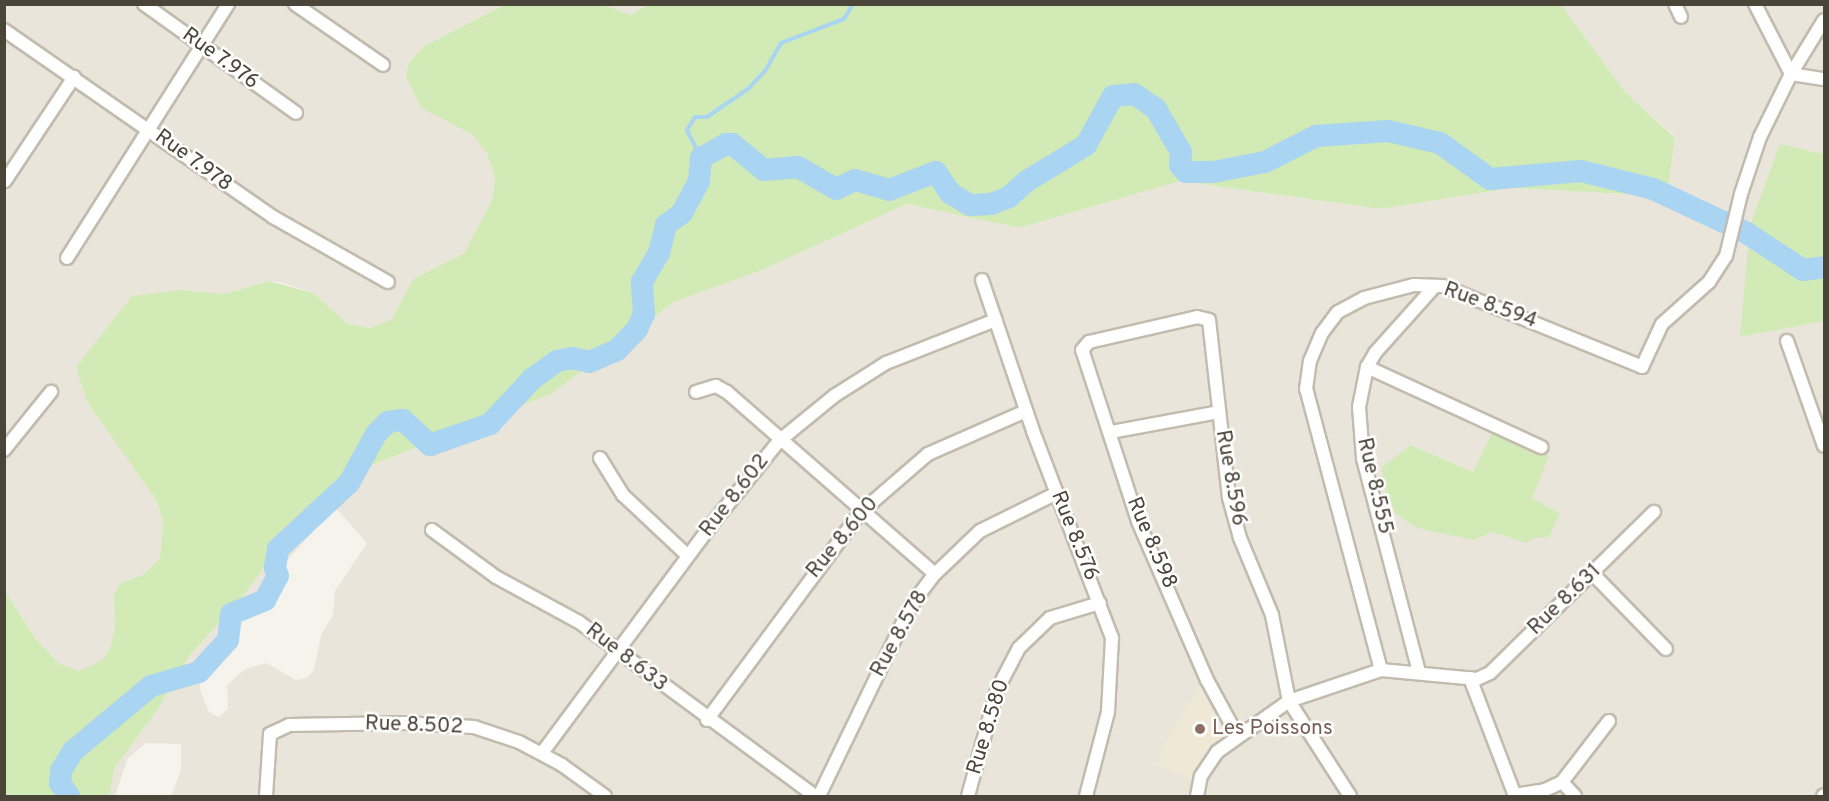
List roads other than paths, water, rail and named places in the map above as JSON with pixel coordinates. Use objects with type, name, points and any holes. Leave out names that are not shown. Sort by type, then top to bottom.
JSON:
[{"type":"street","name":"Rue 7.976","points":[[144,4],[296,113]]},
{"type":"street","points":[[67,258],[228,4]]},
{"type":"street","points":[[295,4],[383,65]]},
{"type":"street","points":[[1674,4],[1681,16]]},
{"type":"street","points":[[1755,4],[1791,74]]},
{"type":"street","points":[[1791,74],[1824,20]]},
{"type":"street","name":"Rue 7.978","points":[[4,30],[273,217],[388,282]]},
{"type":"street","points":[[1791,74],[1824,80]]},
{"type":"street","name":"Rue 8.594","points":[[1381,670],[1314,428],[1306,389],[1308,370],[1322,333],[1338,312],[1364,298],[1401,288],[1435,286],[1473,296],[1642,368],[1662,324],[1708,282],[1726,255],[1741,194],[1760,137],[1791,74]]},
{"type":"street","points":[[5,181],[74,77]]},
{"type":"street","name":"Rue 8.576","points":[[982,280],[1026,411],[1100,603],[1114,656],[1108,712],[1086,796]]},
{"type":"street","name":"Rue 8.555","points":[[1419,672],[1363,458],[1359,407],[1367,367],[1435,286]]},
{"type":"street","name":"Rue 8.596","points":[[1083,345],[1197,317],[1209,320],[1229,498],[1240,538],[1272,615],[1289,701]]},
{"type":"street","name":"Rue 8.602","points":[[542,753],[688,556],[779,441],[834,396],[886,363],[996,320]]},
{"type":"street","points":[[1787,341],[1820,420],[1824,446]]},
{"type":"street","name":"Rue 8.598","points":[[1083,345],[1138,521],[1207,680],[1237,735]]},
{"type":"street","points":[[1367,367],[1541,447]]},
{"type":"street","points":[[696,392],[717,386],[727,392],[779,441],[935,574]]},
{"type":"street","points":[[4,450],[51,392]]},
{"type":"street","name":"Rue 8.600","points":[[707,720],[861,512],[928,454],[1026,411]]},
{"type":"street","points":[[1111,432],[1219,412]]},
{"type":"street","points":[[600,458],[623,495],[688,556]]},
{"type":"street","name":"Rue 8.578","points":[[819,796],[912,604],[935,574],[980,531],[1057,494]]},
{"type":"street","name":"Rue 8.631","points":[[1470,678],[1490,674],[1654,512]]},
{"type":"street","name":"Rue 8.633","points":[[432,530],[496,577],[579,622],[707,720],[814,796]]},
{"type":"street","points":[[1592,573],[1666,649]]},
{"type":"street","name":"Rue 8.580","points":[[969,796],[997,690],[1019,648],[1050,618],[1100,603]]},
{"type":"street","points":[[1197,796],[1207,765],[1237,735],[1289,701],[1381,670],[1470,678],[1514,796],[1545,790],[1562,782],[1609,721]]},
{"type":"street","points":[[1289,701],[1350,796]]},
{"type":"street","name":"Rue 8.502","points":[[266,796],[270,734],[289,725],[440,723],[489,732],[542,753],[605,796]]},
{"type":"street","points":[[1562,782],[1575,796]]},
{"type":"waterway","points":[[701,158],[687,130],[695,117],[707,117],[749,88],[765,71],[781,43],[844,19],[853,4]]},
{"type":"waterway","points":[[69,796],[60,783],[61,771],[73,751],[151,686],[199,672],[228,640],[231,614],[265,600],[278,576],[275,568],[278,549],[349,483],[376,434],[388,422],[403,420],[430,445],[490,424],[532,379],[557,361],[572,358],[589,362],[617,350],[637,329],[644,314],[642,282],[659,253],[666,225],[682,213],[699,181],[701,158],[726,144],[732,144],[764,170],[798,167],[836,189],[855,180],[889,190],[936,172],[950,193],[970,205],[991,204],[1009,197],[1027,181],[1086,145],[1113,96],[1134,94],[1156,109],[1181,152],[1180,165],[1186,172],[1213,172],[1265,162],[1316,136],[1388,131],[1440,143],[1490,179],[1581,171],[1653,189],[1745,232],[1803,270],[1824,267]]},
{"type":"place","name":"Les Poissons","points":[[1200,729]]}]
